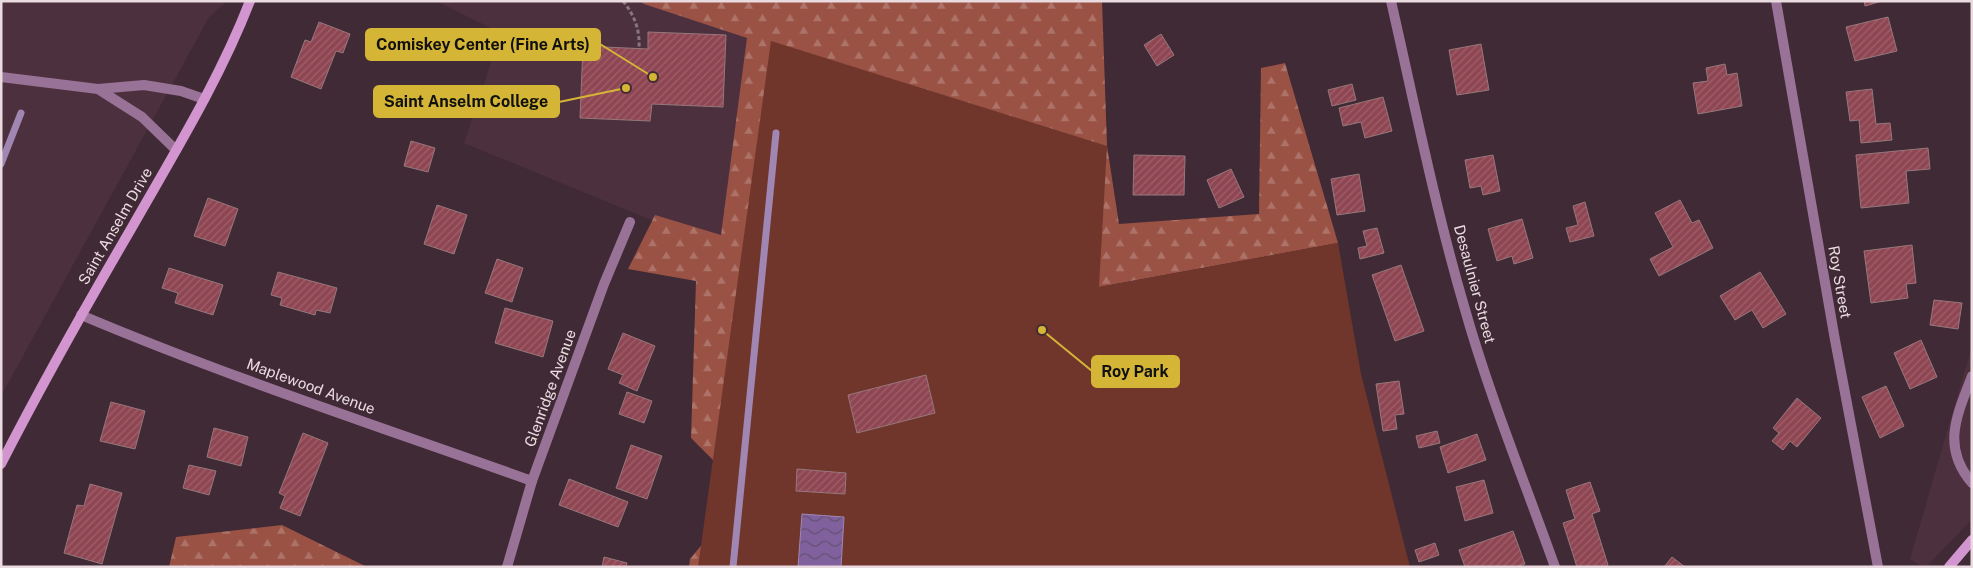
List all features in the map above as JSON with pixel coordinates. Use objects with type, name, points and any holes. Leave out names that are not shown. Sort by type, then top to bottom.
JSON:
[{"type":"street","name":"Saint Anselm Drive","points":[[1,464],[81,314],[204,99],[224,60],[250,1]]},
{"type":"street","name":"Desaulnier Street","points":[[1391,1],[1463,305],[1480,358],[1555,567]]},
{"type":"street","name":"Roy Street","points":[[1776,1],[1835,340],[1878,567]]},
{"type":"street","points":[[1,77],[98,89],[144,85],[181,92],[204,99]]},
{"type":"street","points":[[98,89],[142,117],[176,150]]},
{"type":"street","name":"Glenridge Avenue","points":[[507,567],[532,481],[604,284],[630,222]]},
{"type":"street","name":"Maplewood Avenue","points":[[81,314],[139,339],[306,401],[532,481]]},
{"type":"street","points":[[1972,376],[1956,419],[1953,435],[1953,444],[1959,464],[1972,483]]},
{"type":"street","points":[[1949,567],[1972,540]]},
{"type":"path","points":[[623,1],[630,9],[638,26],[640,34],[639,48]]},
{"type":"shaded area","points":[[1,1],[227,1],[209,17],[1,396]]},
{"type":"shaded area","points":[[436,1],[779,1],[753,262],[464,143],[501,33]]},
{"type":"shaded area","points":[[771,41],[1107,146],[1099,287],[1338,243],[1361,374],[1410,567],[698,567]]},
{"type":"shaded area","points":[[1972,346],[1972,519],[1926,567],[1923,567],[1910,559]]},
{"type":"green space","points":[[640,1],[1102,1],[1107,146],[1119,224],[1259,214],[1261,68],[1285,63],[1338,243],[1099,287],[759,567],[689,567],[690,559],[723,519],[724,471],[691,438],[696,281],[628,269],[655,215],[721,235],[747,38],[644,4]]},
{"type":"green space","points":[[282,525],[367,567],[169,567],[176,537]]},
{"type":"water","points":[[802,514],[844,517],[841,567],[798,567]]},
{"type":"building","points":[[1864,1],[1882,1],[1865,6]]},
{"type":"building","points":[[1888,17],[1897,51],[1855,61],[1846,27]]},
{"type":"building","points":[[319,22],[350,34],[343,53],[336,51],[321,89],[291,77],[305,40],[311,42]]},
{"type":"building","points":[[648,32],[726,35],[723,107],[652,104],[650,121],[580,118],[583,46],[648,49]]},
{"type":"building","points":[[1161,34],[1174,55],[1157,66],[1144,45]]},
{"type":"building","points":[[1481,44],[1489,90],[1457,95],[1449,50]]},
{"type":"building","points":[[1725,64],[1727,75],[1737,73],[1742,106],[1698,114],[1693,83],[1708,81],[1706,68]]},
{"type":"building","points":[[1352,84],[1356,100],[1332,106],[1328,90]]},
{"type":"building","points":[[1872,89],[1876,124],[1890,123],[1892,140],[1861,143],[1859,120],[1850,121],[1846,92]]},
{"type":"building","points":[[1383,97],[1392,131],[1365,138],[1361,122],[1343,126],[1339,108]]},
{"type":"building","points":[[411,141],[435,148],[428,172],[404,166]]},
{"type":"building","points":[[1928,148],[1930,169],[1906,171],[1909,203],[1861,208],[1856,155]]},
{"type":"building","points":[[1134,155],[1185,156],[1184,195],[1133,195]]},
{"type":"building","points":[[1493,155],[1500,191],[1483,195],[1481,186],[1470,188],[1465,160]]},
{"type":"building","points":[[1231,169],[1244,197],[1219,208],[1207,180]]},
{"type":"building","points":[[1359,174],[1365,211],[1337,215],[1331,179]]},
{"type":"building","points":[[208,198],[238,209],[225,246],[194,236]]},
{"type":"building","points":[[1680,200],[1692,223],[1699,220],[1713,248],[1659,276],[1650,259],[1673,247],[1655,213]]},
{"type":"building","points":[[1585,202],[1594,236],[1570,242],[1566,228],[1578,225],[1573,206]]},
{"type":"building","points":[[437,205],[467,215],[454,254],[424,244]]},
{"type":"building","points":[[1522,219],[1533,258],[1514,264],[1512,256],[1497,261],[1488,229]]},
{"type":"building","points":[[1377,228],[1384,253],[1360,259],[1358,248],[1367,246],[1363,231]]},
{"type":"building","points":[[1912,245],[1916,283],[1906,284],[1908,298],[1871,303],[1864,251]]},
{"type":"building","points":[[497,259],[523,268],[512,302],[485,293]]},
{"type":"building","points":[[1401,265],[1424,331],[1395,341],[1372,275]]},
{"type":"building","points":[[169,268],[223,285],[213,315],[175,303],[178,293],[162,288]]},
{"type":"building","points":[[278,272],[337,288],[330,313],[316,310],[315,315],[280,305],[282,298],[271,295]]},
{"type":"building","points":[[1760,272],[1786,314],[1763,328],[1752,310],[1735,320],[1720,296]]},
{"type":"building","points":[[1934,300],[1962,303],[1958,329],[1930,325]]},
{"type":"building","points":[[505,308],[553,321],[543,357],[495,343]]},
{"type":"building","points":[[623,333],[655,346],[637,391],[619,383],[623,375],[608,369]]},
{"type":"building","points":[[1921,340],[1937,377],[1910,389],[1894,353]]},
{"type":"building","points":[[926,375],[935,413],[857,433],[848,395]]},
{"type":"building","points":[[1399,381],[1404,414],[1395,415],[1397,429],[1383,431],[1376,384]]},
{"type":"building","points":[[1886,386],[1904,426],[1880,438],[1862,397]]},
{"type":"building","points":[[627,392],[652,401],[644,423],[619,414]]},
{"type":"building","points":[[1797,398],[1821,418],[1797,447],[1790,441],[1783,450],[1772,441],[1779,433],[1773,428]]},
{"type":"building","points":[[111,402],[145,411],[135,449],[100,441]]},
{"type":"building","points":[[214,428],[248,437],[241,466],[207,457]]},
{"type":"building","points":[[1437,431],[1440,443],[1419,448],[1416,436]]},
{"type":"building","points":[[303,433],[328,443],[300,516],[280,508],[285,496],[279,493]]},
{"type":"building","points":[[1477,434],[1486,460],[1448,473],[1440,447]]},
{"type":"building","points":[[631,445],[662,456],[647,499],[616,488]]},
{"type":"building","points":[[189,465],[216,471],[209,495],[183,488]]},
{"type":"building","points":[[797,469],[846,473],[845,494],[796,491]]},
{"type":"building","points":[[569,479],[628,502],[618,527],[559,505]]},
{"type":"building","points":[[1484,480],[1493,513],[1465,521],[1456,487]]},
{"type":"building","points":[[1590,482],[1600,511],[1592,514],[1608,565],[1604,567],[1577,567],[1563,523],[1575,519],[1566,490]]},
{"type":"building","points":[[90,484],[122,493],[102,564],[64,553],[77,505],[84,506]]},
{"type":"building","points":[[1513,531],[1525,564],[1516,567],[1465,567],[1459,550]]},
{"type":"building","points":[[1435,543],[1439,555],[1419,562],[1415,550]]},
{"type":"building","points":[[604,557],[627,563],[626,567],[602,567]]},
{"type":"building","points":[[1672,557],[1685,567],[1664,567]]},
{"type":"waterway","points":[[1,164],[21,113]]},
{"type":"waterway","points":[[733,567],[776,133]]},
{"type":"place","name":"Comiskey Center (Fine Arts)","points":[[653,77]]},
{"type":"place","name":"Saint Anselm College","points":[[626,88]]},
{"type":"place","name":"Roy Park","points":[[1042,330]]}]
